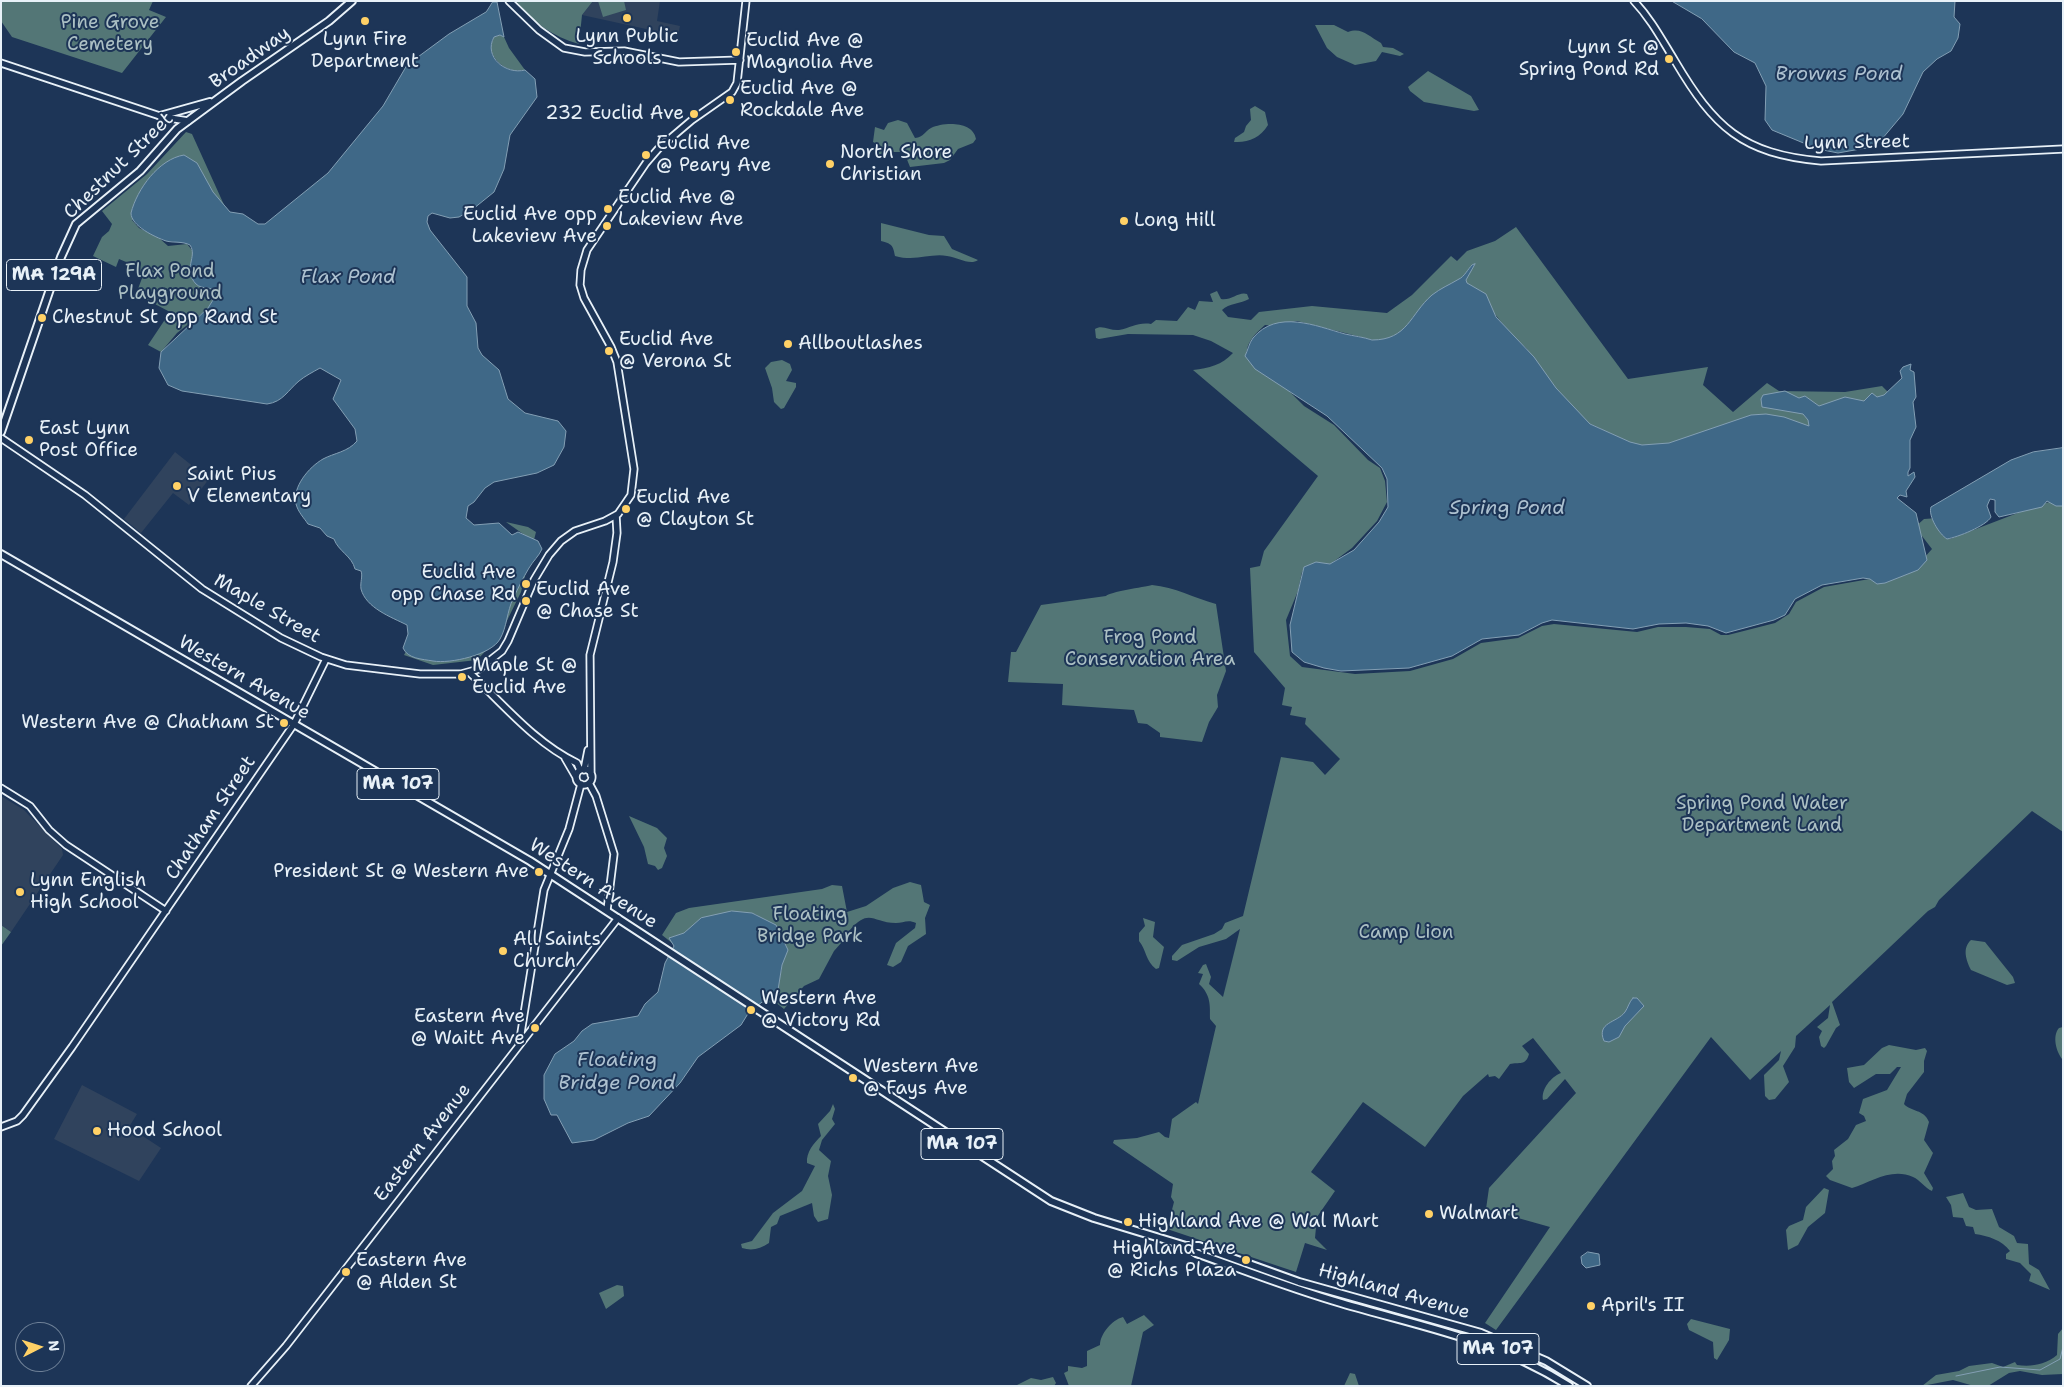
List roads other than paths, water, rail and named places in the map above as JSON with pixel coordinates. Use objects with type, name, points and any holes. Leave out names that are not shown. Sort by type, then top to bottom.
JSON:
[{"type":"main road","name":"Broadway","points":[[188,120],[329,21],[352,1]]},
{"type":"main road","points":[[160,116],[216,100]]},
{"type":"main road","name":"Chestnut Street","points":[[1,431],[30,343],[74,226],[135,175],[173,133],[188,120]]},
{"type":"main road","name":"Western Avenue","points":[[1,554],[294,724],[607,910],[1051,1201],[1094,1218],[1164,1240]]},
{"type":"main road","name":"Highland Avenue","points":[[1164,1240],[1186,1246],[1199,1246],[1299,1282],[1481,1332],[1546,1361],[1587,1386]]},
{"type":"main road","name":"Highland Avenue","points":[[1186,1246],[1196,1253],[1316,1296],[1484,1343],[1530,1363],[1569,1386]]},
{"type":"street","points":[[510,1],[539,30],[564,48],[585,52],[624,51],[678,62],[740,60]]},
{"type":"street","points":[[591,775],[536,735],[470,673],[489,662],[506,646],[531,585],[549,555],[561,541],[575,531],[616,516],[631,495],[634,477],[633,464],[615,357],[584,300],[580,285],[581,270],[587,250],[646,163],[680,130],[732,92],[737,82],[746,1]]},
{"type":"street","name":"Lynn Street","points":[[1634,1],[1658,33],[1698,97],[1717,121],[1738,138],[1760,150],[1790,158],[1821,161],[2063,149]]},
{"type":"street","points":[[1,63],[160,116],[188,120]]},
{"type":"street","name":"Maple Street","points":[[1,438],[85,495],[183,575],[224,604],[281,638],[326,659],[346,665],[403,673],[452,675],[470,673]]},
{"type":"street","points":[[607,910],[614,854],[596,796],[589,783],[591,775],[590,655],[613,562],[617,533],[616,516]]},
{"type":"street","name":"Chatham Street","points":[[1,1127],[17,1121],[31,1105],[166,911],[294,724],[326,659]]},
{"type":"street","points":[[576,777],[582,770],[590,743]]},
{"type":"street","points":[[564,756],[581,784]]},
{"type":"street","points":[[577,763],[586,759]]},
{"type":"street","points":[[581,784],[589,783]]},
{"type":"street","points":[[519,1047],[544,890],[569,829],[581,784]]},
{"type":"street","points":[[1,788],[30,806],[49,830],[66,845],[166,911]]},
{"type":"street","name":"Eastern Avenue","points":[[251,1386],[286,1346],[501,1066],[519,1047],[544,1011],[618,918]]},
{"type":"water","name":"Browns Pond","points":[[1672,1],[1955,1],[1954,17],[1960,24],[1958,38],[1951,51],[1937,59],[1923,72],[1903,114],[1882,139],[1866,148],[1838,153],[1818,149],[1772,130],[1765,120],[1766,86],[1755,63],[1734,52],[1702,19]]},
{"type":"water","name":"Flax Pond","points":[[493,2],[497,2],[504,37],[500,35],[494,37],[491,44],[494,58],[498,63],[511,70],[525,70],[535,79],[537,97],[510,135],[504,169],[494,192],[473,209],[459,217],[450,218],[432,213],[428,216],[427,222],[430,230],[467,277],[467,306],[476,323],[478,348],[482,355],[499,370],[508,399],[525,413],[558,421],[566,431],[564,447],[554,465],[537,473],[494,482],[485,488],[474,502],[468,506],[466,518],[474,525],[499,523],[512,535],[518,532],[538,541],[542,549],[519,587],[511,604],[500,639],[495,645],[470,657],[440,662],[416,658],[405,652],[403,648],[408,634],[407,625],[380,611],[368,602],[361,589],[361,571],[355,569],[334,539],[327,536],[320,528],[308,524],[297,507],[295,498],[299,484],[307,472],[323,459],[345,450],[357,441],[355,429],[333,399],[341,380],[320,368],[301,379],[277,401],[267,404],[182,391],[168,385],[159,368],[161,352],[208,308],[218,292],[198,286],[192,279],[190,268],[192,250],[190,245],[166,241],[150,234],[139,227],[132,218],[131,213],[138,194],[150,176],[166,162],[184,155],[197,163],[213,192],[230,212],[243,214],[258,224],[265,224],[328,173],[383,106],[407,65],[449,34],[486,12]]},
{"type":"water","name":"Spring Pond","points":[[1475,264],[1466,280],[1467,283],[1486,294],[1496,317],[1534,357],[1556,388],[1590,424],[1630,442],[1642,445],[1669,443],[1751,415],[1766,414],[1784,417],[1809,426],[1808,420],[1803,414],[1762,407],[1761,399],[1763,395],[1785,391],[1799,398],[1805,396],[1819,406],[1845,397],[1864,401],[1872,393],[1877,397],[1884,395],[1902,378],[1900,371],[1903,367],[1911,364],[1910,370],[1914,372],[1916,397],[1913,402],[1916,427],[1910,440],[1910,468],[1908,476],[1914,472],[1915,477],[1906,491],[1907,497],[1900,495],[1897,498],[1916,513],[1927,560],[1918,570],[1885,583],[1877,584],[1870,579],[1863,578],[1822,585],[1795,599],[1785,615],[1774,620],[1726,633],[1708,626],[1686,623],[1659,624],[1633,629],[1552,620],[1519,635],[1482,639],[1452,656],[1409,668],[1341,671],[1304,662],[1292,652],[1290,625],[1304,567],[1316,562],[1330,564],[1354,550],[1379,522],[1388,507],[1387,479],[1382,468],[1327,416],[1255,369],[1245,356],[1250,344],[1253,338],[1263,329],[1273,324],[1285,322],[1309,324],[1372,340],[1393,336],[1407,325],[1432,295],[1461,278]]},
{"type":"water","points":[[2063,448],[2063,506],[2056,506],[2047,501],[2042,507],[1999,517],[1995,512],[1995,500],[1990,499],[1987,506],[1991,517],[1978,527],[1947,539],[1938,529],[1931,515],[1931,507],[2011,460],[2033,452]]},
{"type":"water","name":"Floating Bridge Pond","points":[[732,911],[752,913],[776,925],[788,950],[782,965],[778,990],[749,1012],[741,1025],[698,1057],[680,1083],[649,1116],[628,1123],[594,1140],[572,1143],[557,1115],[551,1115],[544,1099],[544,1075],[555,1054],[574,1041],[582,1031],[592,1024],[638,1016],[645,1004],[658,992],[665,963],[674,946],[669,938],[684,933],[701,918]]},
{"type":"water","points":[[1633,998],[1637,998],[1644,1006],[1625,1026],[1619,1037],[1609,1042],[1604,1041],[1602,1035],[1605,1026],[1621,1016]]},
{"type":"water","points":[[1588,1252],[1599,1254],[1600,1265],[1586,1268],[1582,1264],[1581,1257]]},
{"type":"waterway","points":[[1956,1376],[2000,1367],[2040,1370],[2060,1359],[2063,1347]]},
{"type":"place","name":"Lynn Public Schools","points":[[627,18]]},
{"type":"place","name":"Lynn Fire Department","points":[[365,21]]},
{"type":"place","name":"Euclid Ave @ Magnolia Ave","points":[[736,52]]},
{"type":"place","name":"Lynn St @ Spring Pond Rd","points":[[1669,59]]},
{"type":"place","name":"Euclid Ave @ Rockdale Ave","points":[[730,100]]},
{"type":"place","name":"232 Euclid Ave","points":[[694,114]]},
{"type":"place","name":"Euclid Ave @ Peary Ave","points":[[646,155]]},
{"type":"place","name":"North Shore Christian","points":[[830,164]]},
{"type":"place","name":"Euclid Ave @ Lakeview Ave","points":[[608,209]]},
{"type":"place","name":"Long Hill","points":[[1124,221]]},
{"type":"place","name":"Euclid Ave opp Lakeview Ave","points":[[607,226]]},
{"type":"place","name":"Chestnut St opp Rand St","points":[[42,318]]},
{"type":"place","name":"Allboutlashes","points":[[788,344]]},
{"type":"place","name":"Euclid Ave @ Verona St","points":[[609,351]]},
{"type":"place","name":"East Lynn Post Office","points":[[29,440]]},
{"type":"place","name":"Saint Pius V Elementary","points":[[177,486]]},
{"type":"place","name":"Euclid Ave @ Clayton St","points":[[626,509]]},
{"type":"place","name":"Euclid Ave opp Chase Rd","points":[[526,584]]},
{"type":"place","name":"Euclid Ave @ Chase St","points":[[526,601]]},
{"type":"place","name":"Maple St @ Euclid Ave","points":[[462,677]]},
{"type":"place","name":"Western Ave @ Chatham St","points":[[284,723]]},
{"type":"place","name":"President St @ Western Ave","points":[[539,872]]},
{"type":"place","name":"Lynn English High School","points":[[20,892]]},
{"type":"place","name":"All Saints Church","points":[[503,951]]},
{"type":"place","name":"Western Ave @ Victory Rd","points":[[751,1010]]},
{"type":"place","name":"Eastern Ave @ Waitt Ave","points":[[535,1028]]},
{"type":"place","name":"Western Ave @ Fays Ave","points":[[853,1078]]},
{"type":"place","name":"Hood School","points":[[97,1131]]},
{"type":"place","name":"Walmart","points":[[1429,1214]]},
{"type":"place","name":"Highland Ave @ Wal Mart","points":[[1128,1222]]},
{"type":"place","name":"Highland Ave @ Richs Plaza","points":[[1246,1260]]},
{"type":"place","name":"Eastern Ave @ Alden St","points":[[346,1272]]},
{"type":"place","name":"April's II","points":[[1591,1306]]},
{"type":"park label","name":"Pine Grove Cemetery","points":[[110,34]]},
{"type":"park label","name":"Flax Pond Playground","points":[[170,283]]},
{"type":"park label","name":"Frog Pond Conservation Area","points":[[1150,649]]},
{"type":"park label","name":"Spring Pond Water Department Land","points":[[1762,815]]},
{"type":"park label","name":"Floating Bridge Park","points":[[810,926]]},
{"type":"park label","name":"Camp Lion","points":[[1406,933]]}]
